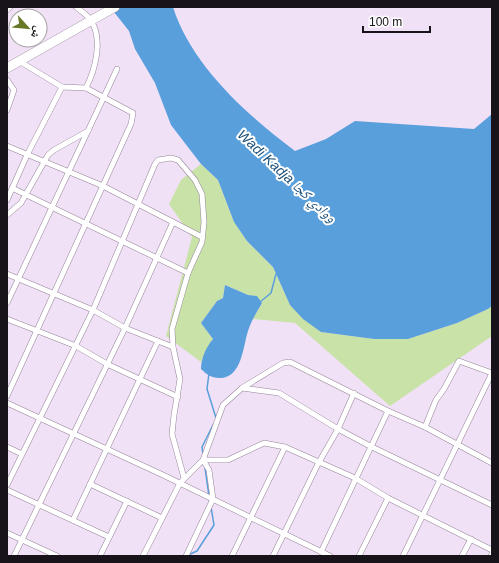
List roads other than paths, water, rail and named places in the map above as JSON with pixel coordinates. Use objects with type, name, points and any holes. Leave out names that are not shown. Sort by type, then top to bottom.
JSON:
[{"type":"highway","points":[[7,68],[115,7]]},
{"type":"street","points":[[7,10],[10,7]]},
{"type":"street","points":[[76,7],[91,20],[95,30],[97,54],[91,77],[86,88]]},
{"type":"street","points":[[7,396],[38,332],[133,117],[131,110],[86,88],[62,87],[19,61]]},
{"type":"street","points":[[7,303],[105,98],[117,69]]},
{"type":"street","points":[[7,80],[14,90],[7,110]]},
{"type":"street","points":[[7,200],[27,155],[62,87]]},
{"type":"street","points":[[7,215],[18,207],[43,162],[54,150],[88,131]]},
{"type":"street","points":[[7,146],[103,186],[202,237]]},
{"type":"street","points":[[7,485],[93,310],[121,241],[158,160],[171,158],[178,160],[195,180],[202,194],[204,222],[202,242],[188,273],[172,329],[180,379],[172,434],[184,478]]},
{"type":"street","points":[[12,188],[188,273]]},
{"type":"street","points":[[14,556],[72,434],[125,328],[173,222]]},
{"type":"street","points":[[7,274],[93,310],[125,328],[174,347]]},
{"type":"street","points":[[7,319],[76,346],[107,364],[178,397]]},
{"type":"street","points":[[73,520],[158,341]]},
{"type":"street","points":[[403,556],[492,373],[459,361],[436,400],[425,427]]},
{"type":"street","points":[[143,556],[180,483],[203,460],[223,406],[242,388],[283,363],[290,362],[388,411],[425,427],[457,446],[492,463]]},
{"type":"street","points":[[242,388],[280,393],[338,429],[370,446],[492,505]]},
{"type":"street","points":[[273,556],[318,464],[338,429],[354,393]]},
{"type":"street","points":[[7,403],[180,483],[330,556]]},
{"type":"street","points":[[321,552],[370,446],[388,411]]},
{"type":"street","points":[[203,460],[228,460],[264,443],[285,448],[318,464],[355,478],[388,498],[492,550]]},
{"type":"street","points":[[7,447],[22,454]]},
{"type":"street","points":[[232,556],[285,448]]},
{"type":"street","points":[[186,556],[213,499],[209,470],[203,460]]},
{"type":"street","points":[[90,484],[162,518]]},
{"type":"street","points":[[7,490],[109,537]]},
{"type":"street","points":[[358,556],[388,498]]},
{"type":"street","points":[[100,556],[127,501]]},
{"type":"street","points":[[7,533],[57,556]]},
{"type":"street","points":[[462,556],[471,539]]},
{"type":"water","name":"Wadi Kadja ووادي كجا","points":[[110,7],[173,7],[181,28],[193,49],[223,88],[259,122],[295,151],[326,139],[355,121],[474,129],[492,114],[492,306],[457,323],[408,339],[374,339],[321,332],[303,319],[290,305],[273,267],[247,241],[234,222],[218,180],[201,164],[171,125],[155,83],[135,49],[129,31]]},
{"type":"water","points":[[225,285],[248,295],[257,296],[262,303],[249,327],[243,352],[237,367],[233,373],[227,377],[217,378],[210,376],[201,369],[204,353],[213,339],[201,323],[217,301],[223,298]]},
{"type":"waterway","points":[[260,302],[271,293],[276,274]]},
{"type":"waterway","points":[[209,373],[207,389],[216,418]]},
{"type":"waterway","points":[[203,454],[202,447],[213,425]]},
{"type":"waterway","points":[[205,468],[209,496]]},
{"type":"waterway","points":[[188,555],[197,551],[214,525],[211,507]]}]
